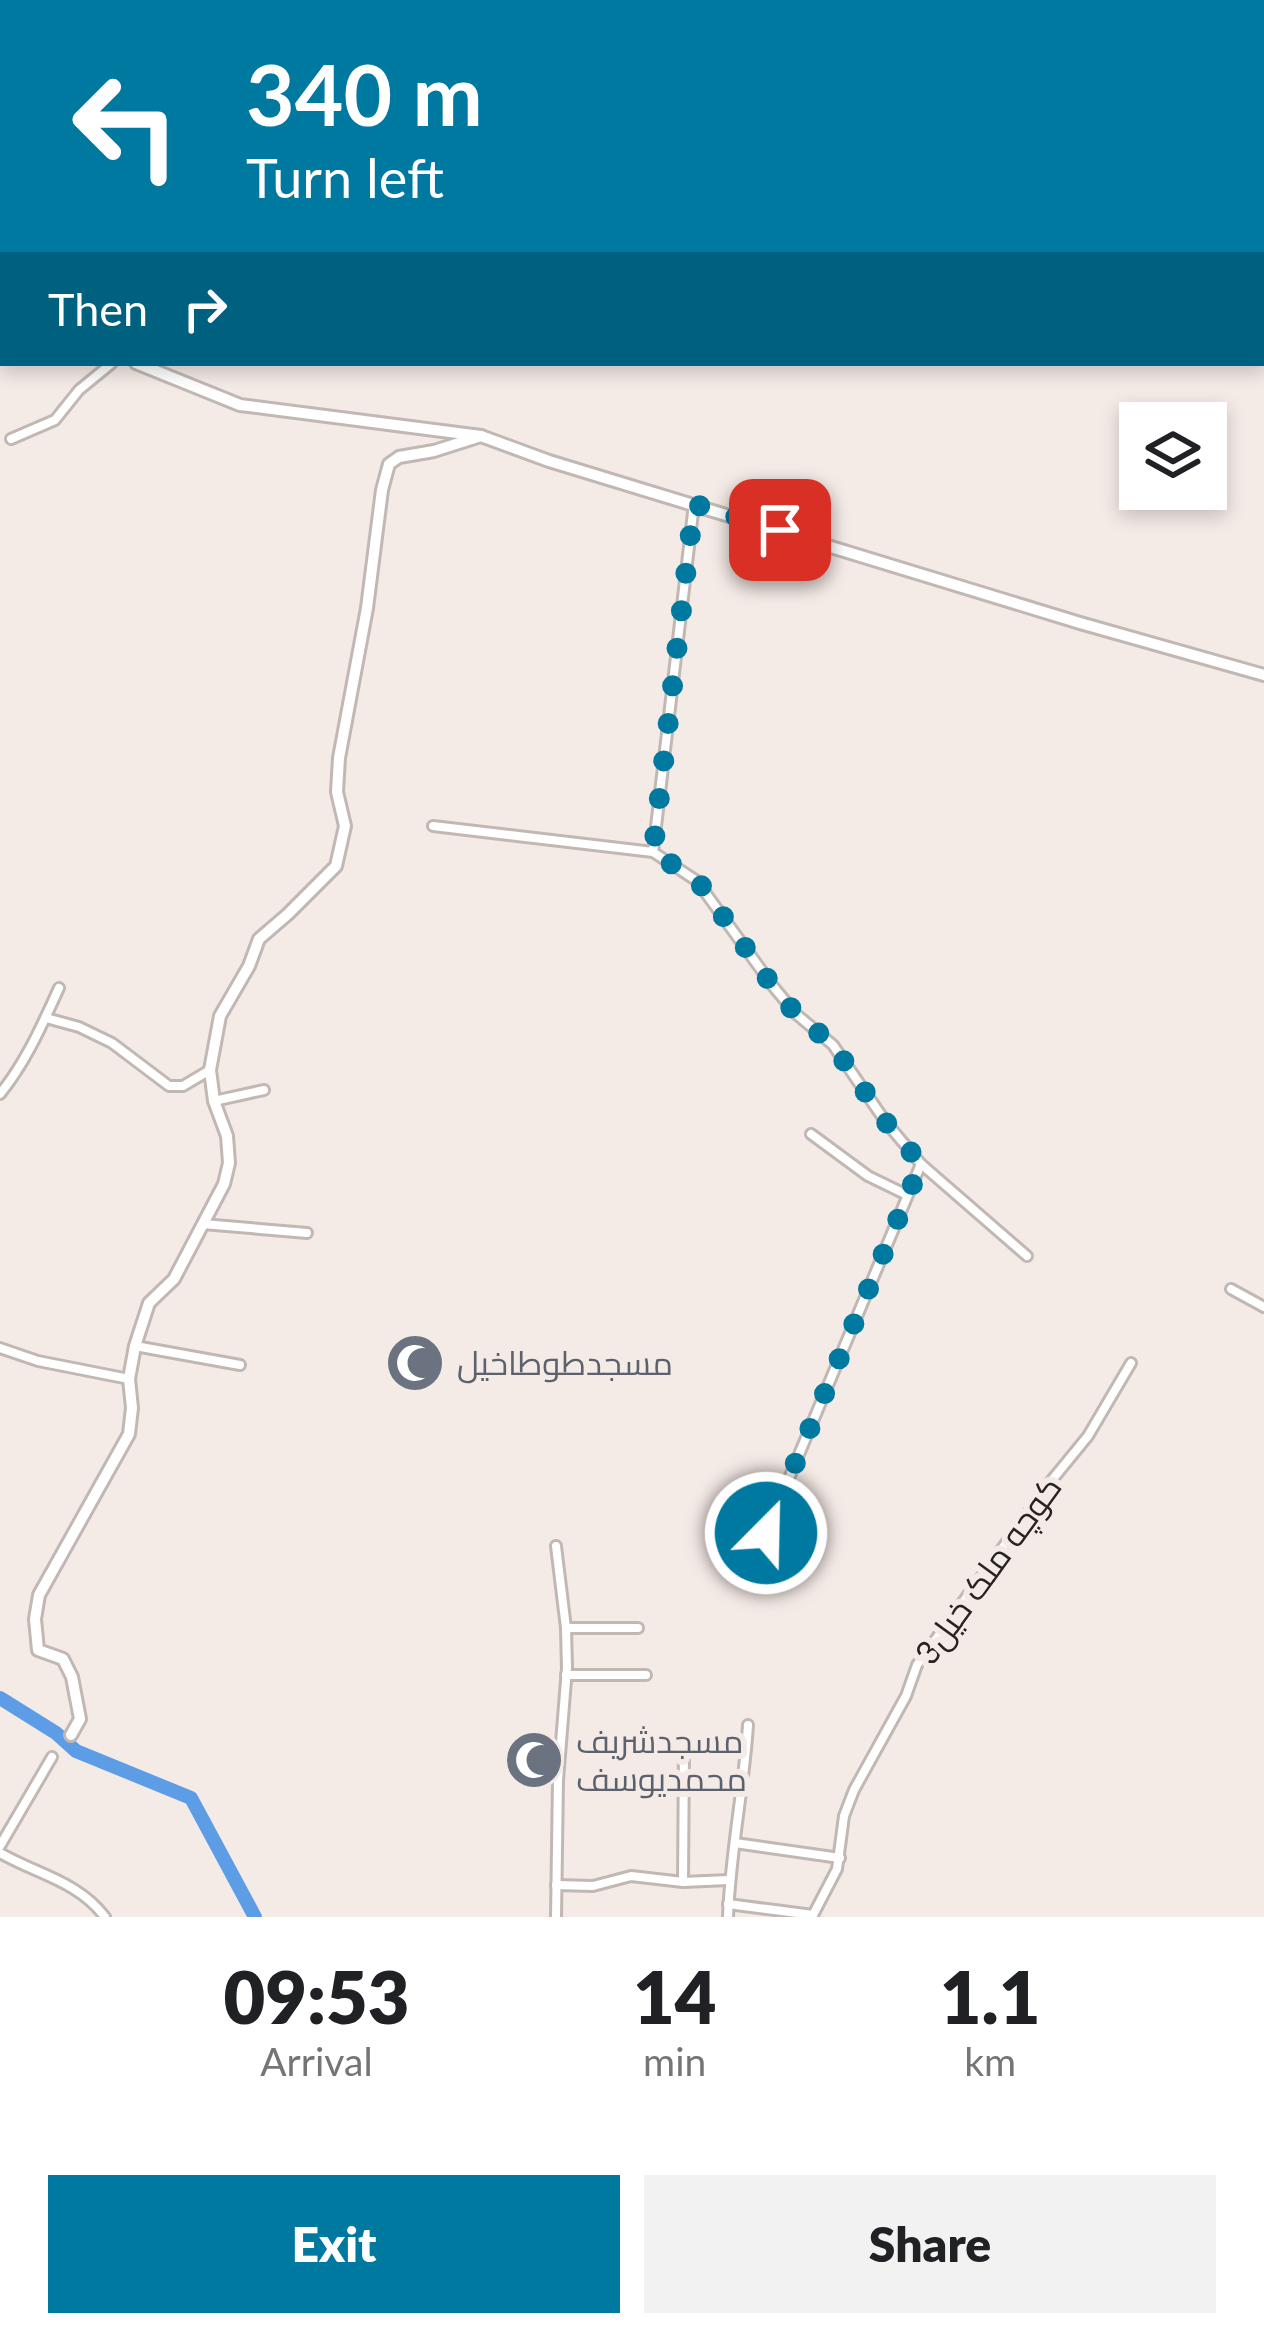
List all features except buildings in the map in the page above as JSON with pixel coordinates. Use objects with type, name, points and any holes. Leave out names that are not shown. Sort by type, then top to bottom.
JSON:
[{"type":"street","points":[[11,439],[55,420],[79,389],[108,366]]},
{"type":"street","points":[[143,366],[240,405],[481,436],[1080,623],[1264,675]]},
{"type":"street","points":[[71,1735],[80,1719],[72,1677],[62,1659],[38,1650],[38,1595],[126,1444],[132,1408],[129,1378],[149,1304],[174,1280],[224,1184],[229,1163],[227,1136],[214,1101],[210,1070],[220,1016],[259,939],[336,866],[342,848],[339,758],[389,464],[399,457],[481,436]]},
{"type":"street","points":[[653,852],[694,504]]},
{"type":"street","points":[[433,826],[653,852],[698,881],[772,985],[796,1014],[833,1045],[921,1164],[1027,1256]]},
{"type":"street","points":[[0,1094],[16,1074],[59,988]]},
{"type":"street","points":[[46,1018],[112,1043],[170,1086],[183,1086],[210,1070]]},
{"type":"street","points":[[214,1101],[264,1090]]},
{"type":"street","points":[[812,1134],[868,1176],[908,1196]]},
{"type":"street","points":[[766,1533],[921,1164]]},
{"type":"street","points":[[201,1224],[307,1233]]},
{"type":"street","points":[[1231,1289],[1264,1306]]},
{"type":"street","points":[[135,1346],[240,1365]]},
{"type":"street","points":[[0,1348],[38,1361],[129,1378]]},
{"type":"street","name":"کوچه ملک خیل3","points":[[812,1916],[837,1869],[841,1831],[854,1790],[906,1696],[917,1665],[1088,1436],[1131,1364]]},
{"type":"street","points":[[556,1546],[566,1628],[556,1917]]},
{"type":"street","points":[[566,1628],[638,1628]]},
{"type":"street","points":[[566,1675],[646,1675]]},
{"type":"street","points":[[728,1917],[748,1725]]},
{"type":"street","points":[[683,1882],[684,1746]]},
{"type":"street","points":[[52,1756],[0,1850],[65,1882],[105,1917]]},
{"type":"street","points":[[735,1843],[840,1858]]},
{"type":"street","points":[[556,1886],[593,1886],[631,1876],[683,1882],[729,1880]]},
{"type":"street","points":[[728,1904],[812,1916]]},
{"type":"waterway","points":[[0,1698],[76,1751],[191,1798],[255,1917]]},
{"type":"place","name":"مسجدطوطاخیل","points":[[415,1363]]},
{"type":"place","name":"مسجدشریف محمدیوسف","points":[[534,1760]]},
{"type":"route","points":[[766,1533],[921,1164],[833,1045],[796,1014],[772,985],[698,881],[653,852],[694,504],[780,530]]}]
